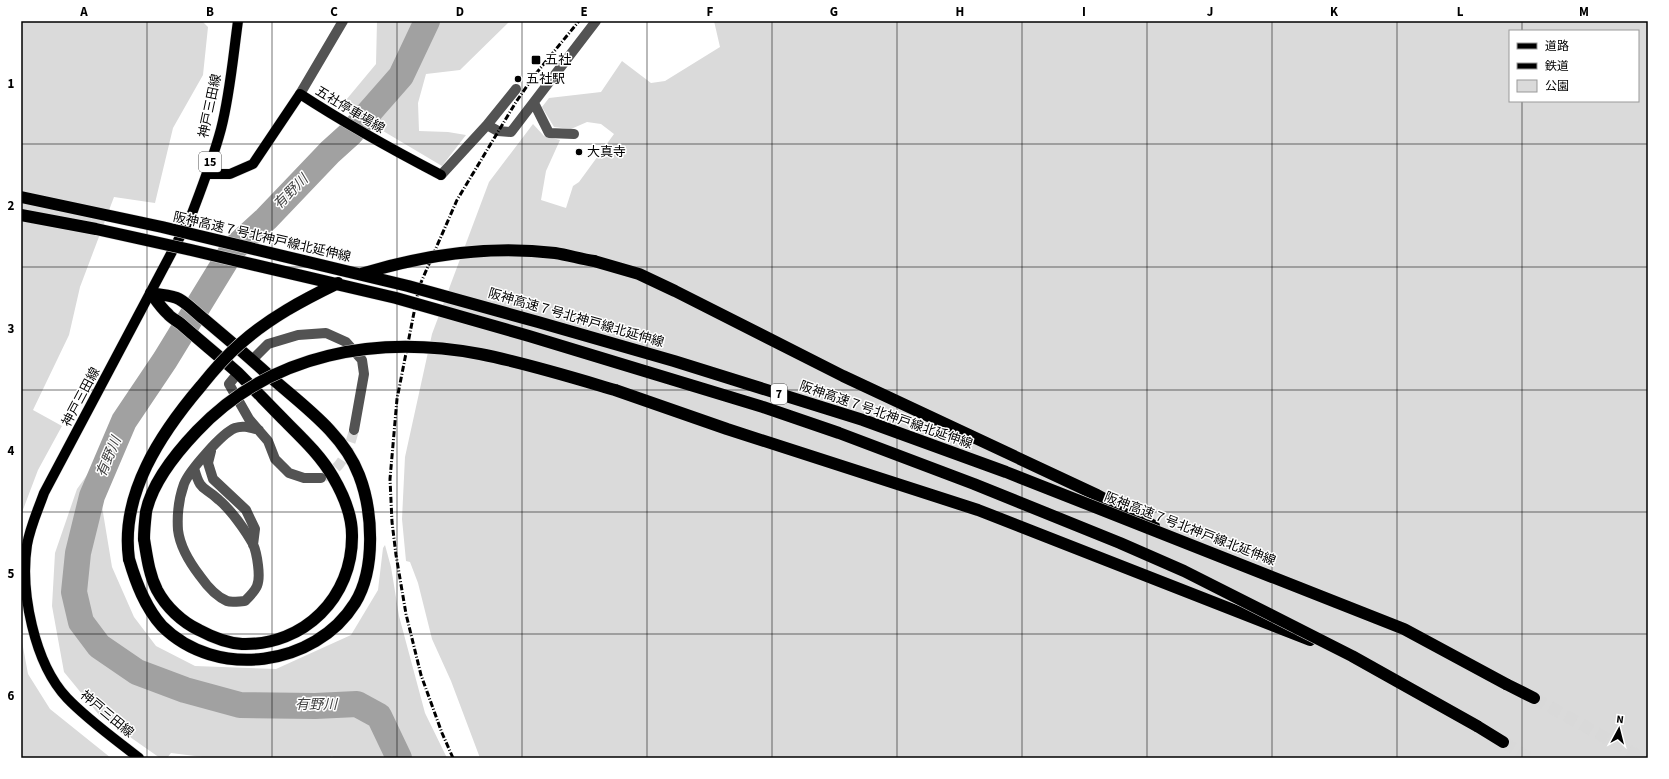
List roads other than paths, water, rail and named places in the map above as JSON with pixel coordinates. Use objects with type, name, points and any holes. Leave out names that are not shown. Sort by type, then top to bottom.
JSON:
[{"type":"highway","name":"阪神高速７号北神戸線北延伸線","points":[[21,197],[162,227],[401,284],[674,361],[863,420],[1006,472],[1404,629],[1534,698]]},
{"type":"highway","name":"7","points":[[21,215],[96,229],[191,250],[396,298],[529,336],[763,407],[911,459],[1120,543],[1191,575],[1352,656],[1503,742]]},
{"type":"highway","points":[[151,294],[178,298],[229,340],[252,360],[329,430],[345,450],[359,474],[368,512],[370,532],[369,554],[365,581],[356,602],[343,620],[321,638],[289,654],[276,658],[264,660],[237,660],[214,656],[197,650],[183,642],[161,624],[147,605],[138,587],[129,559],[127,545],[129,516],[141,478],[163,435],[182,408],[217,367],[245,340],[266,324],[306,298],[348,278],[383,267],[460,253],[496,250],[555,253],[594,261],[639,274],[714,310],[842,376],[1097,495],[1185,543]]},
{"type":"highway","points":[[151,294],[168,314],[238,373],[320,458],[343,497],[351,522],[351,554],[346,574],[329,605],[300,631],[272,641],[241,644],[222,640],[192,627],[179,617],[167,605],[151,576],[144,539],[146,511],[151,498],[171,462],[190,438],[208,420],[256,385],[278,373],[307,362],[344,352],[390,347],[435,348],[480,354],[540,368],[615,390],[727,429],[978,510],[1352,656]]},
{"type":"main road","name":"神戸三田線","points":[[139,758],[66,697],[45,664],[31,623],[26,578],[27,547],[34,519],[44,493],[151,294],[191,216],[207,174],[221,128],[238,21]]},
{"type":"main road","name":"五社停車場線","points":[[207,174],[230,174],[253,164],[300,94],[334,117],[394,151],[441,175]]},
{"type":"street","points":[[300,94],[343,21]]},
{"type":"street","points":[[487,126],[498,131],[512,132],[596,21]]},
{"type":"street","points":[[441,175],[487,126],[516,89]]},
{"type":"street","points":[[534,103],[549,133],[574,134]]},
{"type":"street","points":[[252,360],[268,344],[298,335],[326,333],[346,342],[362,360],[364,374],[354,430]]},
{"type":"street","points":[[238,373],[229,384],[249,419],[268,441],[275,459],[289,473],[304,478],[321,478]]},
{"type":"street","points":[[194,468],[202,489],[219,500],[238,522],[253,545],[259,570],[257,587],[245,601],[228,601],[211,590],[185,552],[178,531],[179,508],[185,483],[194,468],[211,449],[235,428],[248,426],[259,430]]},
{"type":"street","points":[[211,449],[208,463],[213,479],[246,510],[255,529],[253,545]]},
{"type":"waterway","name":"有野川","points":[[399,758],[379,716],[357,704],[315,706],[240,705],[185,690],[137,672],[99,646],[81,622],[74,592],[78,553],[92,496],[124,421],[165,360],[233,249],[266,219],[330,152],[351,133],[401,76],[427,21]]},
{"type":"tunnel","points":[[324,477],[331,473],[341,463],[350,444],[354,430]]},
{"type":"tunnel","points":[[1534,698],[1642,758]]},
{"type":"tunnel","points":[[1503,742],[1529,758]]},
{"type":"railway","points":[[453,758],[442,733],[421,675],[406,614],[396,555],[392,522],[390,479],[397,399],[419,287],[457,200],[516,102],[534,76],[579,21]]},
{"type":"place","name":"五社","points":[[536,60]]},
{"type":"place","name":"五社駅","points":[[518,79]]},
{"type":"place","name":"大真寺","points":[[579,152]]}]
